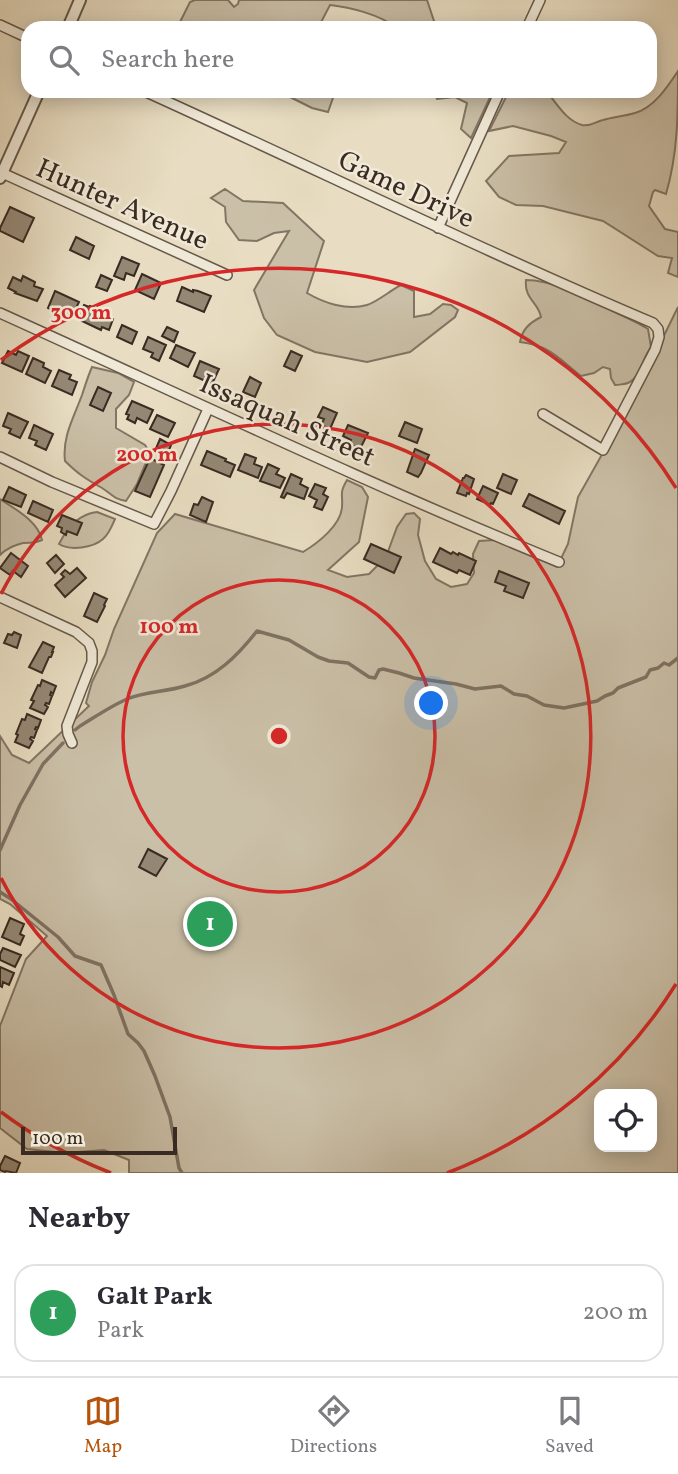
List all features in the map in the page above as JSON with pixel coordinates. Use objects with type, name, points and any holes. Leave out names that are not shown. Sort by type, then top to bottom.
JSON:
[{"type":"street","points":[[71,21],[80,0]]},
{"type":"street","points":[[530,21],[540,0]]},
{"type":"street","points":[[0,25],[21,35]]},
{"type":"street","points":[[1,174],[36,98]]},
{"type":"street","name":"Game Drive","points":[[159,98],[438,228],[653,323],[658,328],[659,337],[654,350],[603,450],[543,414]]},
{"type":"street","points":[[438,228],[497,98]]},
{"type":"street","name":"Hunter Avenue","points":[[1,174],[227,275]]},
{"type":"street","name":"Issaquah Street","points":[[0,313],[407,498],[559,562]]},
{"type":"street","points":[[0,457],[52,482],[154,524],[208,409]]},
{"type":"street","points":[[0,597],[76,632],[89,643],[92,651],[90,670],[67,726],[72,743]]},
{"type":"shaded area","points":[[228,0],[234,7],[239,0],[427,0],[434,21],[385,21],[356,10],[330,5],[322,21],[180,21],[190,2]]},
{"type":"shaded area","points":[[678,71],[673,164],[666,194],[655,190],[649,206],[665,229],[678,232],[678,277],[668,273],[672,258],[658,256],[603,221],[543,206],[516,205],[499,197],[486,181],[509,156],[559,153],[566,142],[513,126],[489,131],[506,98],[552,98],[576,123],[588,125],[642,110],[660,96]]},
{"type":"shaded area","points":[[292,98],[333,98],[328,112]]},
{"type":"shaded area","points":[[457,98],[490,98],[471,138],[461,129],[467,103]]},
{"type":"shaded area","points":[[225,189],[243,201],[283,203],[324,241],[307,293],[336,305],[359,307],[375,301],[401,285],[414,291],[414,317],[430,314],[443,304],[458,310],[455,317],[410,352],[367,362],[315,352],[277,335],[264,318],[254,290],[289,231],[274,233],[257,241],[239,240],[226,222],[225,207],[211,198]]},
{"type":"shaded area","points":[[526,280],[569,290],[648,329],[651,347],[632,380],[615,385],[610,369],[603,367],[594,373],[581,376],[547,350],[520,342],[527,327],[541,317],[527,292]]},
{"type":"shaded area","points":[[678,307],[678,1173],[129,1173],[129,1160],[104,1150],[65,1153],[27,1149],[0,1128],[0,1026],[26,959],[47,936],[10,904],[0,899],[0,736],[12,755],[29,763],[89,706],[86,703],[92,682],[157,533],[175,514],[303,552],[322,539],[338,520],[342,507],[342,491],[347,480],[362,487],[368,497],[359,542],[328,570],[347,577],[369,574],[386,557],[397,527],[406,514],[414,513],[420,519],[418,535],[425,561],[436,579],[451,587],[467,584],[474,573],[473,554],[479,541],[495,540],[557,567],[568,544],[578,497],[631,403]]},
{"type":"shaded area","points":[[92,367],[118,373],[134,382],[129,395],[116,409],[116,428],[145,445],[150,453],[137,484],[126,501],[87,479],[65,461],[67,435]]},
{"type":"shaded area","points":[[0,499],[31,521],[42,540],[16,545],[0,555]]},
{"type":"shaded area","points":[[97,512],[115,519],[103,539],[81,548],[59,544],[74,523]]},
{"type":"building","points":[[10,207],[34,218],[23,242],[0,231]]},
{"type":"building","points":[[76,237],[94,246],[89,259],[70,250]]},
{"type":"building","points":[[122,257],[139,264],[134,276],[126,273],[124,280],[114,276]]},
{"type":"building","points":[[142,274],[161,283],[154,299],[135,290]]},
{"type":"building","points":[[101,275],[112,280],[107,291],[96,287]]},
{"type":"building","points":[[23,276],[35,282],[34,286],[43,289],[37,301],[8,288],[13,277],[21,281]]},
{"type":"building","points":[[182,287],[211,296],[204,312],[177,301]]},
{"type":"building","points":[[55,291],[79,302],[71,319],[62,315],[64,311],[58,309],[57,312],[48,308]]},
{"type":"building","points":[[84,305],[113,319],[109,330],[102,327],[101,330],[78,317]]},
{"type":"building","points":[[122,325],[137,332],[132,344],[117,337]]},
{"type":"building","points":[[167,327],[178,332],[174,342],[162,336]]},
{"type":"building","points":[[148,337],[166,345],[159,361],[151,357],[153,353],[143,349]]},
{"type":"building","points":[[176,345],[195,353],[188,367],[170,358]]},
{"type":"building","points":[[8,351],[16,355],[18,351],[29,356],[22,372],[2,363]]},
{"type":"building","points":[[291,351],[302,356],[295,371],[284,366]]},
{"type":"building","points":[[33,358],[44,363],[43,367],[51,371],[45,383],[26,374]]},
{"type":"building","points":[[200,361],[219,369],[212,384],[194,376]]},
{"type":"building","points":[[59,370],[71,375],[69,379],[77,382],[72,395],[52,386]]},
{"type":"building","points":[[250,377],[261,383],[255,397],[243,392]]},
{"type":"building","points":[[98,387],[111,393],[103,411],[90,405]]},
{"type":"building","points":[[132,401],[153,410],[147,423],[137,418],[135,423],[127,419],[129,415],[126,414]]},
{"type":"building","points":[[323,407],[337,413],[330,429],[321,425],[324,419],[318,417]]},
{"type":"building","points":[[8,413],[28,422],[20,438],[9,433],[11,429],[3,426]]},
{"type":"building","points":[[157,415],[175,423],[168,437],[150,429]]},
{"type":"building","points":[[405,422],[422,429],[417,443],[399,436]]},
{"type":"building","points":[[34,425],[53,434],[46,450],[35,445],[37,441],[29,438]]},
{"type":"building","points":[[348,425],[368,433],[360,449],[349,444],[351,440],[343,436]]},
{"type":"building","points":[[160,439],[171,445],[167,456],[155,451]]},
{"type":"building","points":[[415,449],[429,455],[418,477],[407,472]]},
{"type":"building","points":[[207,451],[235,465],[230,477],[201,465]]},
{"type":"building","points":[[245,454],[256,458],[254,464],[262,467],[258,478],[238,470]]},
{"type":"building","points":[[150,458],[164,465],[150,497],[135,491]]},
{"type":"building","points":[[268,464],[279,469],[276,474],[285,478],[280,488],[260,481]]},
{"type":"building","points":[[291,474],[302,479],[300,484],[308,488],[304,499],[287,493],[284,498],[281,497]]},
{"type":"building","points":[[503,474],[517,480],[511,494],[497,488]]},
{"type":"building","points":[[466,475],[474,479],[466,496],[457,493]]},
{"type":"building","points":[[315,484],[326,488],[323,494],[328,497],[322,510],[314,507],[317,500],[309,496]]},
{"type":"building","points":[[483,486],[498,493],[493,504],[477,499]]},
{"type":"building","points":[[9,487],[26,495],[21,507],[3,500]]},
{"type":"building","points":[[529,494],[565,511],[559,524],[523,506]]},
{"type":"building","points":[[202,497],[213,502],[206,522],[190,515],[194,504],[198,505]]},
{"type":"building","points":[[33,501],[53,510],[48,522],[28,513]]},
{"type":"building","points":[[62,515],[82,523],[77,535],[61,532],[62,528],[57,526]]},
{"type":"building","points":[[371,544],[401,557],[394,573],[364,559]]},
{"type":"building","points":[[440,548],[476,561],[470,575],[459,570],[457,573],[433,562]]},
{"type":"building","points":[[11,553],[28,566],[21,577],[13,571],[10,575],[0,568]]},
{"type":"building","points":[[56,555],[64,564],[55,573],[47,563]]},
{"type":"building","points":[[77,568],[86,578],[65,597],[55,585],[64,577],[61,574],[65,570],[70,574]]},
{"type":"building","points":[[499,571],[529,583],[523,598],[504,591],[506,586],[495,582]]},
{"type":"building","points":[[94,593],[107,599],[97,622],[84,616]]},
{"type":"building","points":[[14,632],[21,635],[17,648],[4,643],[8,634],[12,635]]},
{"type":"building","points":[[43,642],[54,647],[42,673],[29,667]]},
{"type":"building","points":[[42,680],[56,686],[53,694],[51,692],[49,704],[45,705],[48,707],[44,714],[30,708],[34,701],[31,700]]},
{"type":"building","points":[[27,714],[41,720],[35,729],[34,738],[30,739],[33,741],[29,748],[15,742],[22,719],[25,720]]},
{"type":"building","points":[[148,849],[167,859],[156,876],[139,867]]},
{"type":"building","points":[[10,918],[24,924],[20,934],[24,936],[20,945],[2,937]]},
{"type":"building","points":[[3,948],[21,955],[15,967],[0,960]]},
{"type":"building","points":[[0,967],[14,973],[9,985],[3,982],[2,987],[0,986]]},
{"type":"building","points":[[5,1156],[20,1163],[16,1173],[0,1170]]},
{"type":"waterway","points":[[75,730],[127,699],[178,688],[207,677],[234,657],[257,631],[289,640],[329,661],[348,663],[369,677],[375,678],[379,670],[383,669],[414,678],[475,689],[501,686],[544,705],[564,708],[597,701],[618,688],[646,677],[650,670],[664,663],[669,665],[678,658]]},
{"type":"waterway","points":[[0,850],[20,805],[43,764],[63,743]]},
{"type":"waterway","points":[[0,892],[58,937],[75,956],[101,965],[128,1034],[144,1051],[155,1076],[170,1117],[182,1173]]},
{"type":"place","name":"Galt Park","points":[[210,924]]}]
